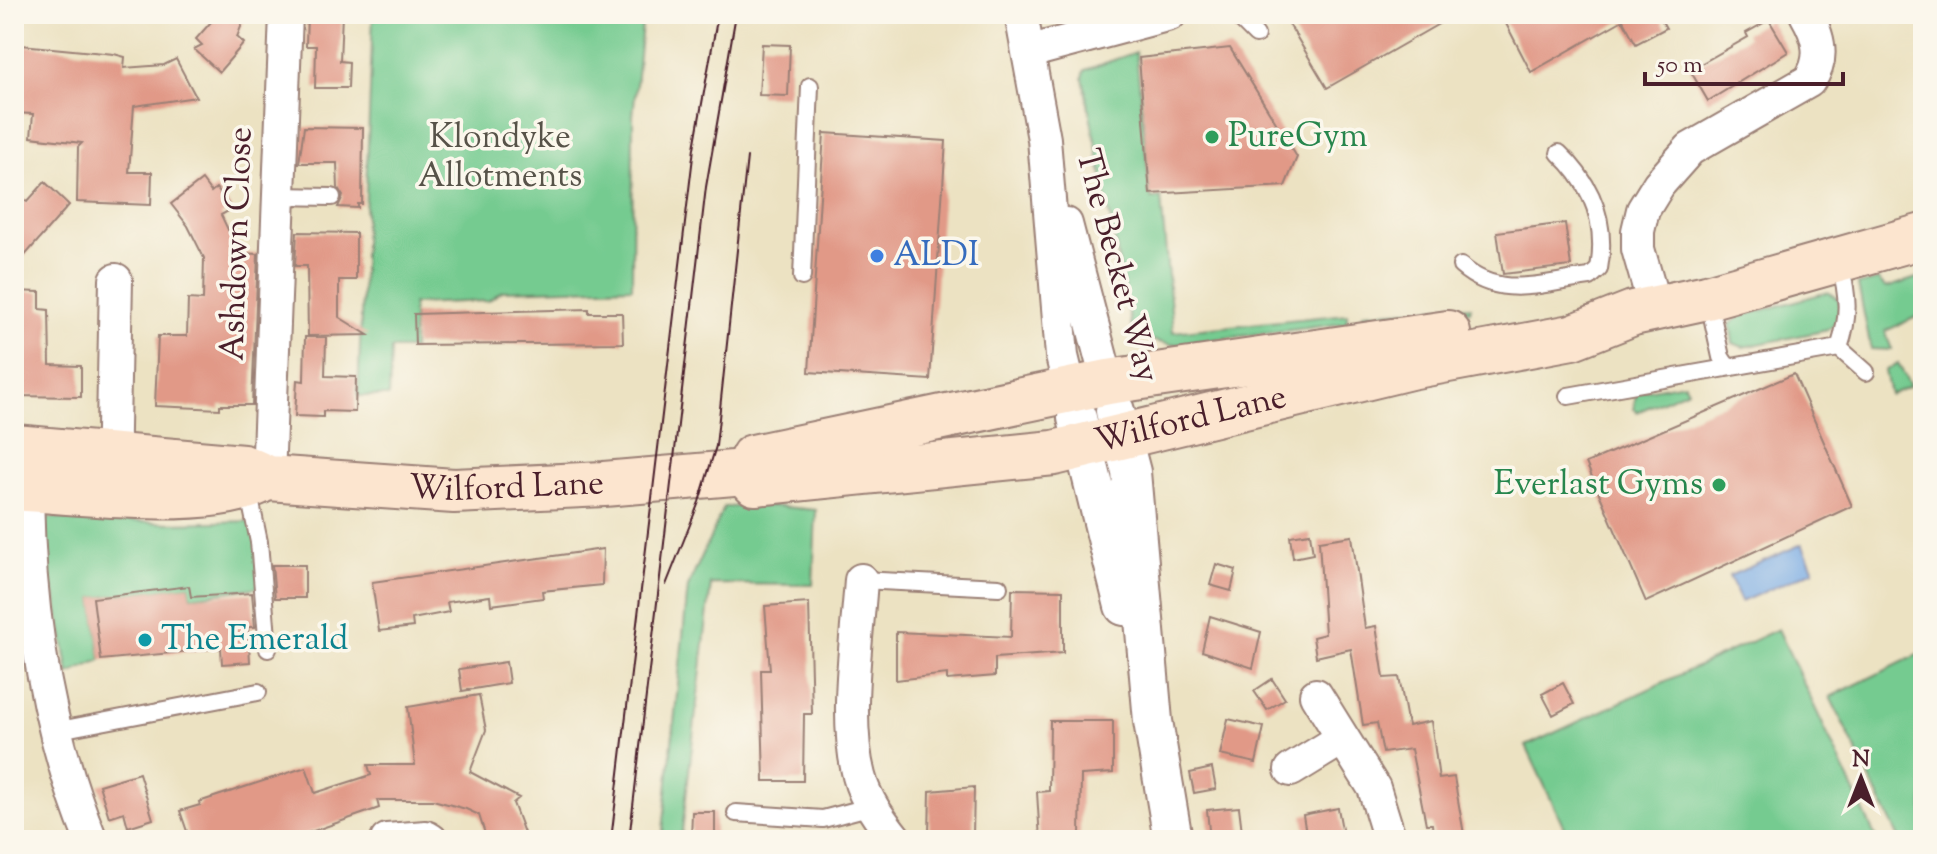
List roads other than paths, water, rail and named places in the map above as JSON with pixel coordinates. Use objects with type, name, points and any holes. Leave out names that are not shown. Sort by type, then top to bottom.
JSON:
[{"type":"main road","name":"Wilford Lane","points":[[745,472],[753,457],[807,446],[1096,414],[1410,367],[1572,337],[1644,311],[1707,297],[1923,236]]},
{"type":"main road","name":"Wilford Lane","points":[[745,472],[755,483],[1054,453],[1096,414],[1565,313],[1644,311]]},
{"type":"main road","name":"Wilford Lane","points":[[20,468],[113,475],[243,467],[258,483],[454,491],[604,484],[745,472]]},
{"type":"street","name":"Ashdown Close","points":[[258,483],[278,196],[286,14]]},
{"type":"street","name":"The Becket Way","points":[[1021,14],[1044,139],[1062,356],[1096,414]]},
{"type":"street","points":[[1028,52],[1170,14]]},
{"type":"street","points":[[1644,311],[1638,249],[1643,210],[1684,154],[1809,81],[1818,63],[1819,47],[1806,14]]},
{"type":"street","points":[[113,475],[116,280]]},
{"type":"street","points":[[1096,414],[1131,472],[1153,721],[1173,840]]},
{"type":"street","points":[[20,468],[28,616],[68,785],[91,840]]},
{"type":"street","points":[[861,580],[852,740],[859,779],[872,806],[896,840]]},
{"type":"street","points":[[1316,695],[1340,740],[1374,788],[1390,840]]},
{"type":"street","points":[[1291,770],[1340,740]]},
{"type":"street","points":[[387,840],[426,837],[431,840]]},
{"type":"lane","points":[[1235,14],[1256,35]]},
{"type":"lane","points":[[802,277],[810,86]]},
{"type":"lane","points":[[1461,266],[1481,282],[1505,288],[1590,277],[1599,269],[1596,204],[1586,183],[1559,153]]},
{"type":"lane","points":[[278,196],[332,197]]},
{"type":"lane","points":[[1839,348],[1849,320],[1849,300],[1840,261]]},
{"type":"lane","points":[[1707,297],[1721,357],[1727,366]]},
{"type":"lane","points":[[1568,396],[1839,348]]},
{"type":"lane","points":[[1839,348],[1866,372]]},
{"type":"lane","points":[[258,483],[259,542],[268,649]]},
{"type":"lane","points":[[861,580],[999,587]]},
{"type":"lane","points":[[54,731],[258,692]]},
{"type":"lane","points":[[736,813],[823,819],[872,806]]},
{"type":"water","points":[[1802,544],[1814,570],[1741,602],[1729,576]]},
{"type":"tram line","points":[[611,840],[694,148],[718,14]]},
{"type":"tram line","points":[[629,840],[706,187],[736,14]]},
{"type":"tram line","points":[[666,585],[699,502],[716,446],[747,157]]},
{"type":"place","name":"PureGym","points":[[1212,137]]},
{"type":"place","name":"ALDI","points":[[877,256]]},
{"type":"place","name":"Everlast Gyms","points":[[1719,485]]},
{"type":"place","name":"The Emerald","points":[[145,640]]},
{"type":"park label","name":"Klondyke Allotments","points":[[500,158]]}]
